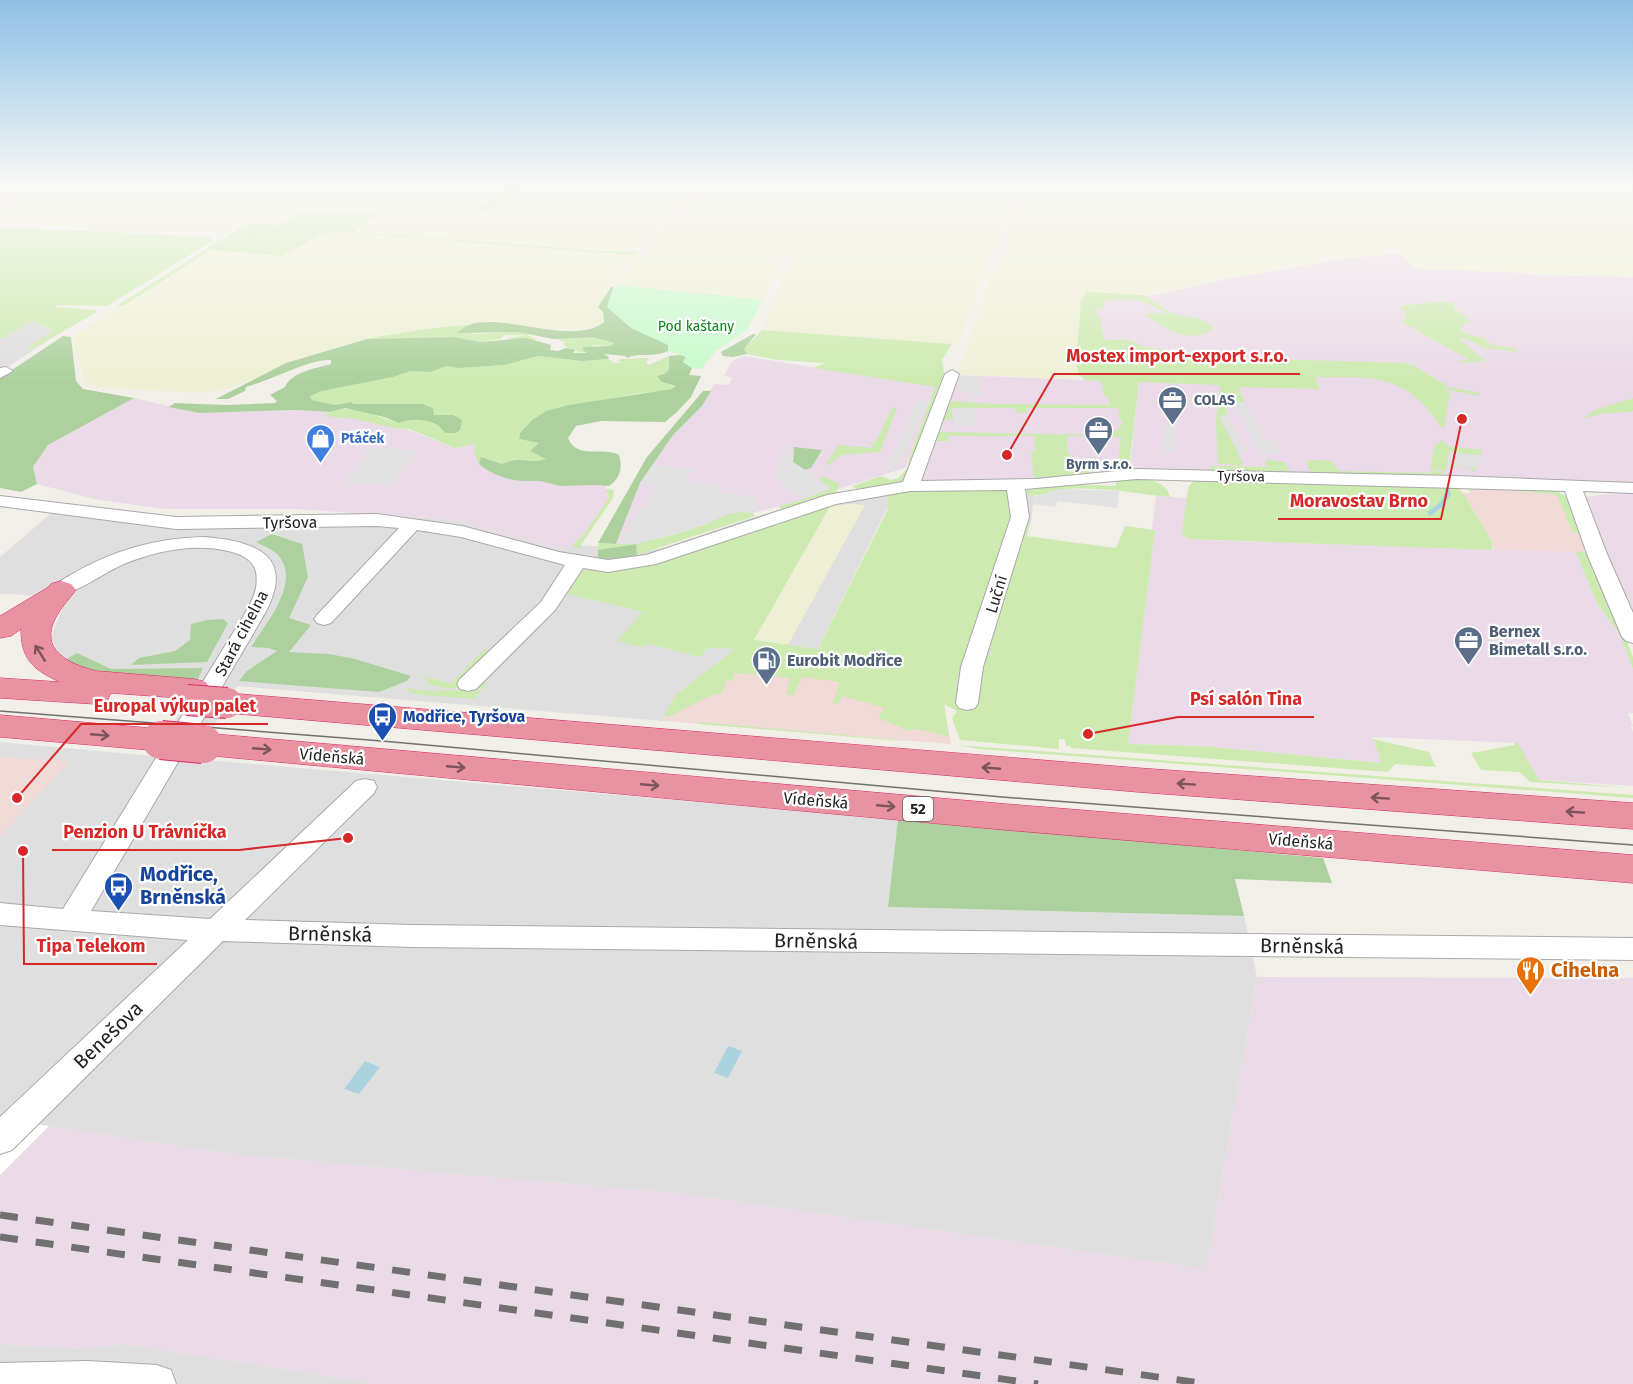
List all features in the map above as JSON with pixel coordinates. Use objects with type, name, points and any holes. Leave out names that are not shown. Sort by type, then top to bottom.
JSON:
[{"type":"highway","points":[[0,629],[61,590]]},
{"type":"highway","points":[[61,590],[39,620],[36,628],[37,651],[48,664],[88,680],[273,707],[1138,780],[1633,816]]},
{"type":"highway","points":[[0,688],[190,695]]},
{"type":"highway","name":"Vídeňská","points":[[0,726],[1006,817],[1633,869]]},
{"type":"street","points":[[910,486],[952,374]]},
{"type":"street","name":"Tyršova","points":[[0,501],[141,520],[204,524],[377,520],[462,532],[577,562],[608,566],[649,560],[833,499],[910,486],[1014,484],[1137,474],[1456,481],[1633,488]]},
{"type":"street","name":"Luční","points":[[967,704],[972,667],[1020,517],[1019,498],[1014,484]]},
{"type":"street","points":[[1572,486],[1597,554],[1633,637]]},
{"type":"street","points":[[61,590],[90,571],[127,555],[162,546],[192,542],[204,524]]},
{"type":"street","points":[[324,619],[413,524]]},
{"type":"street","name":"Stará cihelna","points":[[71,920],[225,664],[264,594],[267,577],[265,569],[253,555],[224,544],[192,542]]},
{"type":"street","points":[[468,684],[548,606],[577,562]]},
{"type":"street","points":[[215,931],[365,787]]},
{"type":"street","name":"Brněnská","points":[[0,914],[215,931],[640,940],[1633,949]]},
{"type":"street","name":"Benešova","points":[[9,1130],[215,931]]},
{"type":"street","points":[[0,1382],[88,1380],[157,1384]]},
{"type":"shaded area","points":[[1400,253],[1401,256],[1538,275],[1633,277],[1633,484],[1485,477],[1123,471],[1130,467],[1139,382],[1126,406],[1117,473],[1034,480],[922,482],[919,479],[956,375],[1083,380],[1083,377],[1079,376],[1095,292],[1151,296],[1226,279],[1342,259]]},
{"type":"shaded area","points":[[32,321],[58,334],[0,372],[0,339]]},
{"type":"shaded area","points":[[744,356],[935,387],[905,468],[800,501],[752,513],[744,512],[636,544],[616,544],[640,483],[673,435],[702,406],[714,384],[729,385],[732,378],[724,376],[732,361]]},
{"type":"shaded area","points":[[957,376],[980,377],[980,396],[970,396],[970,391],[958,391]]},
{"type":"shaded area","points":[[134,398],[199,413],[296,410],[369,415],[455,448],[476,444],[605,485],[609,498],[581,538],[563,550],[445,519],[295,509],[164,509],[94,499],[37,484],[33,467],[48,445]]},
{"type":"shaded area","points":[[918,401],[927,402],[903,457],[891,471],[884,464],[893,455]]},
{"type":"shaded area","points":[[1234,402],[1245,402],[1265,440],[1274,440],[1282,454],[1260,454]]},
{"type":"shaded area","points":[[951,408],[973,408],[977,426],[955,426]]},
{"type":"shaded area","points":[[1219,415],[1228,415],[1247,453],[1238,453]]},
{"type":"shaded area","points":[[1167,416],[1178,418],[1172,452],[1161,451]]},
{"type":"shaded area","points":[[371,448],[418,450],[392,485],[342,483]]},
{"type":"shaded area","points":[[1449,451],[1481,456],[1481,463],[1476,468],[1447,465]]},
{"type":"shaded area","points":[[780,453],[794,454],[793,462],[832,488],[802,499],[776,479]]},
{"type":"shaded area","points":[[653,465],[692,469],[685,482],[723,486],[720,493],[754,496],[756,511],[727,513],[693,529],[636,544],[618,544],[656,485],[640,483]]},
{"type":"shaded area","points":[[897,484],[1029,488],[1034,497],[1031,521],[979,705],[960,702],[889,506],[818,649],[753,640],[664,716],[663,721],[237,686],[195,759],[898,819],[888,907],[1244,916],[1257,977],[1206,1269],[684,1194],[240,1155],[0,1119],[0,742],[152,756],[197,684],[105,676],[59,655],[51,637],[67,596],[0,594],[0,557],[62,504],[170,519],[395,516],[445,519],[563,550],[570,545],[661,549],[754,517],[836,494]]},
{"type":"shaded area","points":[[1473,487],[1557,495],[1572,532],[1581,534],[1589,553],[1493,550],[1492,542],[1463,493],[1471,493]]},
{"type":"shaded area","points":[[1059,489],[1119,491],[1117,508],[1057,501],[1056,507],[1033,504],[1034,497]]},
{"type":"shaded area","points":[[1633,491],[1633,621],[1583,507],[1586,497]]},
{"type":"shaded area","points":[[1156,496],[1186,498],[1205,540],[1576,552],[1597,604],[1619,633],[1633,669],[1633,713],[1628,713],[1633,726],[1631,726],[1633,786],[1539,780],[1517,743],[1372,737],[1383,763],[1203,746],[1128,744],[1155,530],[1152,529]]},
{"type":"shaded area","points":[[746,642],[944,704],[951,744],[663,721],[676,695]]},
{"type":"shaded area","points":[[0,757],[70,761],[0,836]]},
{"type":"shaded area","points":[[1257,977],[1633,978],[1633,1384],[377,1384],[124,1344],[85,1349],[0,1344],[0,1119],[240,1155],[684,1194],[1206,1269]]},
{"type":"shaded area","points":[[0,1344],[85,1349],[124,1344],[377,1384],[0,1384]]},
{"type":"green space","points":[[0,253],[194,253],[107,306],[58,305],[55,307],[96,310],[97,312],[32,349],[27,348],[53,331],[32,321],[0,339]]},
{"type":"green space","points":[[201,253],[207,253],[126,304],[115,307]]},
{"type":"green space","points":[[207,253],[282,256],[288,253],[606,253],[630,255],[600,304],[604,322],[589,328],[553,329],[494,323],[401,333],[345,344],[286,363],[256,379],[226,389],[201,393],[100,387],[84,380],[74,344],[75,335]]},
{"type":"green space","points":[[242,253],[288,253],[282,256]]},
{"type":"green space","points":[[600,253],[637,253],[630,255]]},
{"type":"green space","points":[[638,253],[783,260],[763,300],[614,285]]},
{"type":"green space","points":[[699,253],[991,253],[958,343],[952,344],[762,330],[791,257]]},
{"type":"green space","points":[[1004,253],[1633,253],[1633,277],[1420,269],[1411,266],[1400,253],[1342,259],[1159,293],[1138,295],[1086,292],[1076,362],[1079,376],[1066,379],[958,374],[995,264]]},
{"type":"green space","name":"Pod kaštany","points":[[614,285],[763,300],[746,331],[717,350],[701,369],[692,368],[683,362],[686,357],[668,351],[668,345],[631,328],[607,307]]},
{"type":"green space","points":[[611,287],[725,296],[668,345],[668,351],[663,353],[627,358],[604,354],[609,357],[608,359],[582,361],[538,356],[504,365],[459,368],[446,366],[431,372],[411,371],[393,377],[322,391],[310,396],[312,400],[335,405],[351,402],[354,404],[423,404],[433,408],[434,415],[453,415],[462,420],[460,430],[456,433],[445,433],[431,422],[411,420],[399,423],[345,408],[330,412],[296,410],[199,413],[169,407],[175,403],[225,405],[275,403],[277,401],[270,395],[285,387],[298,374],[331,364],[331,360],[301,366],[246,387],[245,391],[228,399],[216,399],[286,363],[367,339],[453,337],[481,342],[526,338],[551,345],[550,350],[558,351],[566,348],[575,350],[573,353],[587,353],[583,347],[609,346],[615,343],[592,337],[553,339],[519,332],[458,333],[470,325],[487,322],[550,330],[589,329],[604,322],[603,312],[598,307]]},
{"type":"green space","points":[[1086,292],[1144,295],[1171,313],[1204,320],[1212,327],[1212,330],[1193,336],[1177,333],[1144,315],[1145,313],[1166,313],[1135,300],[1110,300],[1102,303],[1106,307],[1095,311],[1100,319],[1105,340],[1129,340],[1144,347],[1196,353],[1204,357],[1406,363],[1415,366],[1448,387],[1480,393],[1479,396],[1444,389],[1450,393],[1444,429],[1420,401],[1408,392],[1396,385],[1370,378],[1315,377],[1320,389],[1238,387],[1245,402],[1223,402],[1228,415],[1219,415],[1243,464],[1241,466],[1218,463],[1216,421],[1220,386],[1216,385],[1139,382],[1129,467],[1117,473],[1121,437],[1067,436],[1068,454],[1073,455],[1074,465],[1088,467],[1097,474],[1034,480],[1031,451],[1035,451],[1035,436],[948,436],[947,441],[934,441],[936,434],[940,432],[1100,435],[1118,430],[1122,423],[1117,413],[1121,413],[1119,408],[1026,408],[1027,413],[1017,413],[1015,408],[952,408],[953,420],[940,420],[946,403],[953,401],[995,404],[1110,405],[1108,397],[1105,397],[1101,381],[1084,380],[1079,376],[1076,362],[1081,301]]},
{"type":"green space","points":[[1430,302],[1453,302],[1454,309],[1469,317],[1464,319],[1476,323],[1467,322],[1459,330],[1476,337],[1483,337],[1492,345],[1514,348],[1518,352],[1484,348],[1466,339],[1459,339],[1485,361],[1459,363],[1457,361],[1470,360],[1402,321],[1406,317],[1405,312],[1398,307]]},
{"type":"green space","points":[[494,323],[468,325],[471,334],[519,332],[530,334],[527,335],[538,340],[507,339],[525,335],[505,335],[500,339],[481,342],[453,337],[367,339],[430,329],[462,325]]},
{"type":"green space","points":[[762,330],[952,344],[942,360],[945,377],[907,478],[897,484],[857,489],[852,486],[881,476],[891,480],[899,478],[908,467],[909,458],[935,387],[814,368],[825,363],[778,360],[747,354],[744,349]]},
{"type":"green space","points":[[756,334],[744,349],[747,354],[733,357],[723,356],[721,352]]},
{"type":"green space","points":[[63,336],[71,337],[76,381],[83,389],[134,398],[48,445],[33,467],[37,484],[21,492],[0,488],[0,378]]},
{"type":"green space","points":[[592,337],[616,343],[609,346],[593,345],[591,353],[583,352],[569,348],[564,345],[565,342],[556,339]]},
{"type":"green space","points":[[538,356],[582,361],[608,359],[614,363],[621,363],[618,360],[622,359],[649,358],[646,363],[649,365],[669,356],[669,369],[666,373],[658,375],[662,382],[677,387],[666,391],[640,393],[546,411],[532,420],[520,433],[519,439],[540,443],[531,450],[547,459],[515,460],[502,464],[481,457],[479,464],[475,455],[475,444],[455,448],[409,429],[324,416],[332,411],[350,409],[396,422],[417,419],[441,427],[453,415],[433,415],[433,408],[423,404],[354,404],[351,402],[335,405],[312,400],[310,396],[322,391],[393,377],[411,371],[431,372],[446,366],[459,368],[504,365]]},
{"type":"green space","points":[[669,356],[686,357],[683,362],[692,368],[689,375],[701,376],[691,397],[665,422],[601,421],[576,426],[568,438],[577,449],[619,455],[620,472],[609,486],[561,486],[540,481],[512,479],[491,472],[479,464],[481,457],[502,464],[515,460],[540,461],[546,459],[530,451],[539,443],[519,439],[520,433],[532,420],[546,411],[569,405],[672,389],[676,386],[662,382],[657,376],[666,373],[669,369]]},
{"type":"green space","points":[[703,391],[711,391],[702,406],[673,435],[640,483],[616,544],[598,543],[647,457]]},
{"type":"green space","points":[[1633,398],[1633,411],[1585,417],[1595,410]]},
{"type":"green space","points":[[893,407],[897,408],[880,452],[842,455],[825,467],[838,445],[872,448],[873,445],[864,442],[875,443]]},
{"type":"green space","points":[[1442,440],[1448,446],[1482,450],[1480,456],[1449,452],[1448,465],[1476,468],[1472,472],[1469,468],[1446,466],[1445,471],[1431,469],[1434,447]]},
{"type":"green space","points":[[794,447],[822,450],[811,468],[804,470],[793,462]]},
{"type":"green space","points":[[1267,460],[1284,462],[1290,470],[1275,474],[1209,472],[1210,466],[1274,467],[1266,466]]},
{"type":"green space","points":[[1331,461],[1339,471],[1430,473],[1431,470],[1445,472],[1436,477],[1312,474],[1306,462]]},
{"type":"green space","points":[[824,476],[839,484],[836,494],[783,510],[778,506],[802,500],[831,488],[818,480]]},
{"type":"green space","points":[[1117,479],[1156,482],[1167,490],[1170,497],[1086,489],[1059,490],[1037,495],[1024,494],[1025,489],[1029,488],[1070,484],[1115,486]]},
{"type":"green space","points":[[1201,479],[1457,487],[1463,493],[1492,542],[1492,550],[1189,539],[1182,535],[1188,488],[1193,481]]},
{"type":"green space","points":[[1472,486],[1532,487],[1555,491],[1568,498],[1633,657],[1633,669],[1619,633],[1597,604],[1576,552],[1589,552],[1581,534],[1572,532],[1557,495],[1474,487],[1471,493],[1467,487]]},
{"type":"green space","points":[[975,487],[1007,490],[1012,498],[1013,511],[996,586],[968,665],[962,664],[955,685],[963,689],[960,702],[971,704],[975,671],[981,653],[992,655],[992,651],[983,649],[1010,552],[1017,535],[1025,524],[1031,521],[1026,536],[1116,548],[1125,526],[1155,530],[1128,744],[1203,746],[1382,763],[1373,739],[1429,752],[1436,767],[1395,764],[1388,772],[1071,748],[1066,746],[1065,739],[1059,739],[1059,749],[960,740],[952,718],[957,711],[944,704],[949,737],[918,729],[909,731],[878,718],[884,708],[843,696],[838,704],[832,703],[840,682],[802,677],[793,696],[786,694],[790,678],[770,676],[773,663],[765,661],[760,675],[734,673],[732,681],[726,680],[722,694],[714,694],[669,717],[664,716],[676,695],[735,649],[707,648],[701,657],[648,644],[640,647],[617,641],[643,612],[563,593],[576,573],[637,567],[678,558],[775,521],[784,524],[788,517],[827,505],[830,506],[754,640],[818,649],[889,507],[887,506],[889,501],[884,493]]},
{"type":"green space","points":[[606,489],[614,490],[613,498],[579,548],[571,545],[581,538],[609,498]]},
{"type":"green space","points":[[865,505],[788,645],[753,640],[830,506]]},
{"type":"green space","points":[[744,512],[755,516],[637,555],[635,544],[598,550],[598,543],[612,544],[650,540],[706,524],[725,515]]},
{"type":"green space","points":[[272,534],[302,544],[308,577],[289,618],[311,625],[289,652],[329,654],[355,659],[411,676],[407,681],[379,692],[239,681],[247,671],[277,651],[251,647],[273,614],[284,589],[286,577],[284,565],[275,552],[256,542]]},
{"type":"green space","points":[[636,544],[637,555],[613,559],[598,558],[598,550]]},
{"type":"green space","points":[[223,619],[228,623],[207,662],[131,665],[139,658],[175,651],[190,640],[191,624]]},
{"type":"green space","points":[[485,649],[494,652],[479,681],[488,683],[482,689],[444,688],[428,684],[427,679],[413,674],[451,683]]},
{"type":"green space","points":[[77,653],[111,669],[203,668],[197,681],[105,676],[61,662]]},
{"type":"green space","points":[[404,688],[436,692],[440,690],[481,691],[474,699],[414,694]]},
{"type":"green space","points":[[699,722],[900,740],[901,741],[699,724]]},
{"type":"green space","points":[[1514,743],[1518,743],[1539,780],[1633,788],[1530,782],[1519,772],[1481,770],[1471,753],[1515,745]]},
{"type":"green space","points":[[957,745],[1633,795],[1633,798],[979,749]]},
{"type":"green space","points":[[898,819],[1323,858],[1332,883],[1235,879],[1244,916],[888,907]]},
{"type":"water","points":[[728,1046],[742,1051],[728,1078],[714,1073]]},
{"type":"water","points":[[365,1061],[380,1067],[359,1094],[344,1089]]},
{"type":"pier","points":[[0,1119],[49,1126],[0,1175]]},
{"type":"waterway","points":[[1447,484],[1448,493]]},
{"type":"waterway","points":[[1430,513],[1442,504],[1448,493]]},
{"type":"tram line","points":[[0,711],[382,741],[1002,797],[1633,845]]},
{"type":"railway","points":[[0,1215],[1208,1384]]},
{"type":"railway","points":[[0,1237],[1038,1384]]},
{"type":"place","name":"Moravostav Brno","points":[[1462,419]]},
{"type":"place","name":"COLAS","points":[[1173,426]]},
{"type":"place","name":"Mostex import-export s.r.o.","points":[[1007,455]]},
{"type":"place","name":"Byrm s.r.o.","points":[[1099,456]]},
{"type":"place","name":"Ptáček","points":[[320,464]]},
{"type":"place","name":"Bernex Bimetall s.r.o.","points":[[1468,666]]},
{"type":"place","name":"Eurobit Modřice","points":[[766,686]]},
{"type":"place","name":"Psí salón Tina","points":[[1088,734]]},
{"type":"place","name":"Modřice, Tyršova","points":[[382,742]]},
{"type":"place","name":"Europal výkup palet","points":[[17,798]]},
{"type":"place","name":"Penzion U Trávníčka","points":[[348,838]]},
{"type":"place","name":"Tipa Telekom","points":[[23,851]]},
{"type":"place","name":"Modřice, Brněnská","points":[[119,912]]},
{"type":"place","name":"Cihelna","points":[[1530,996]]}]
